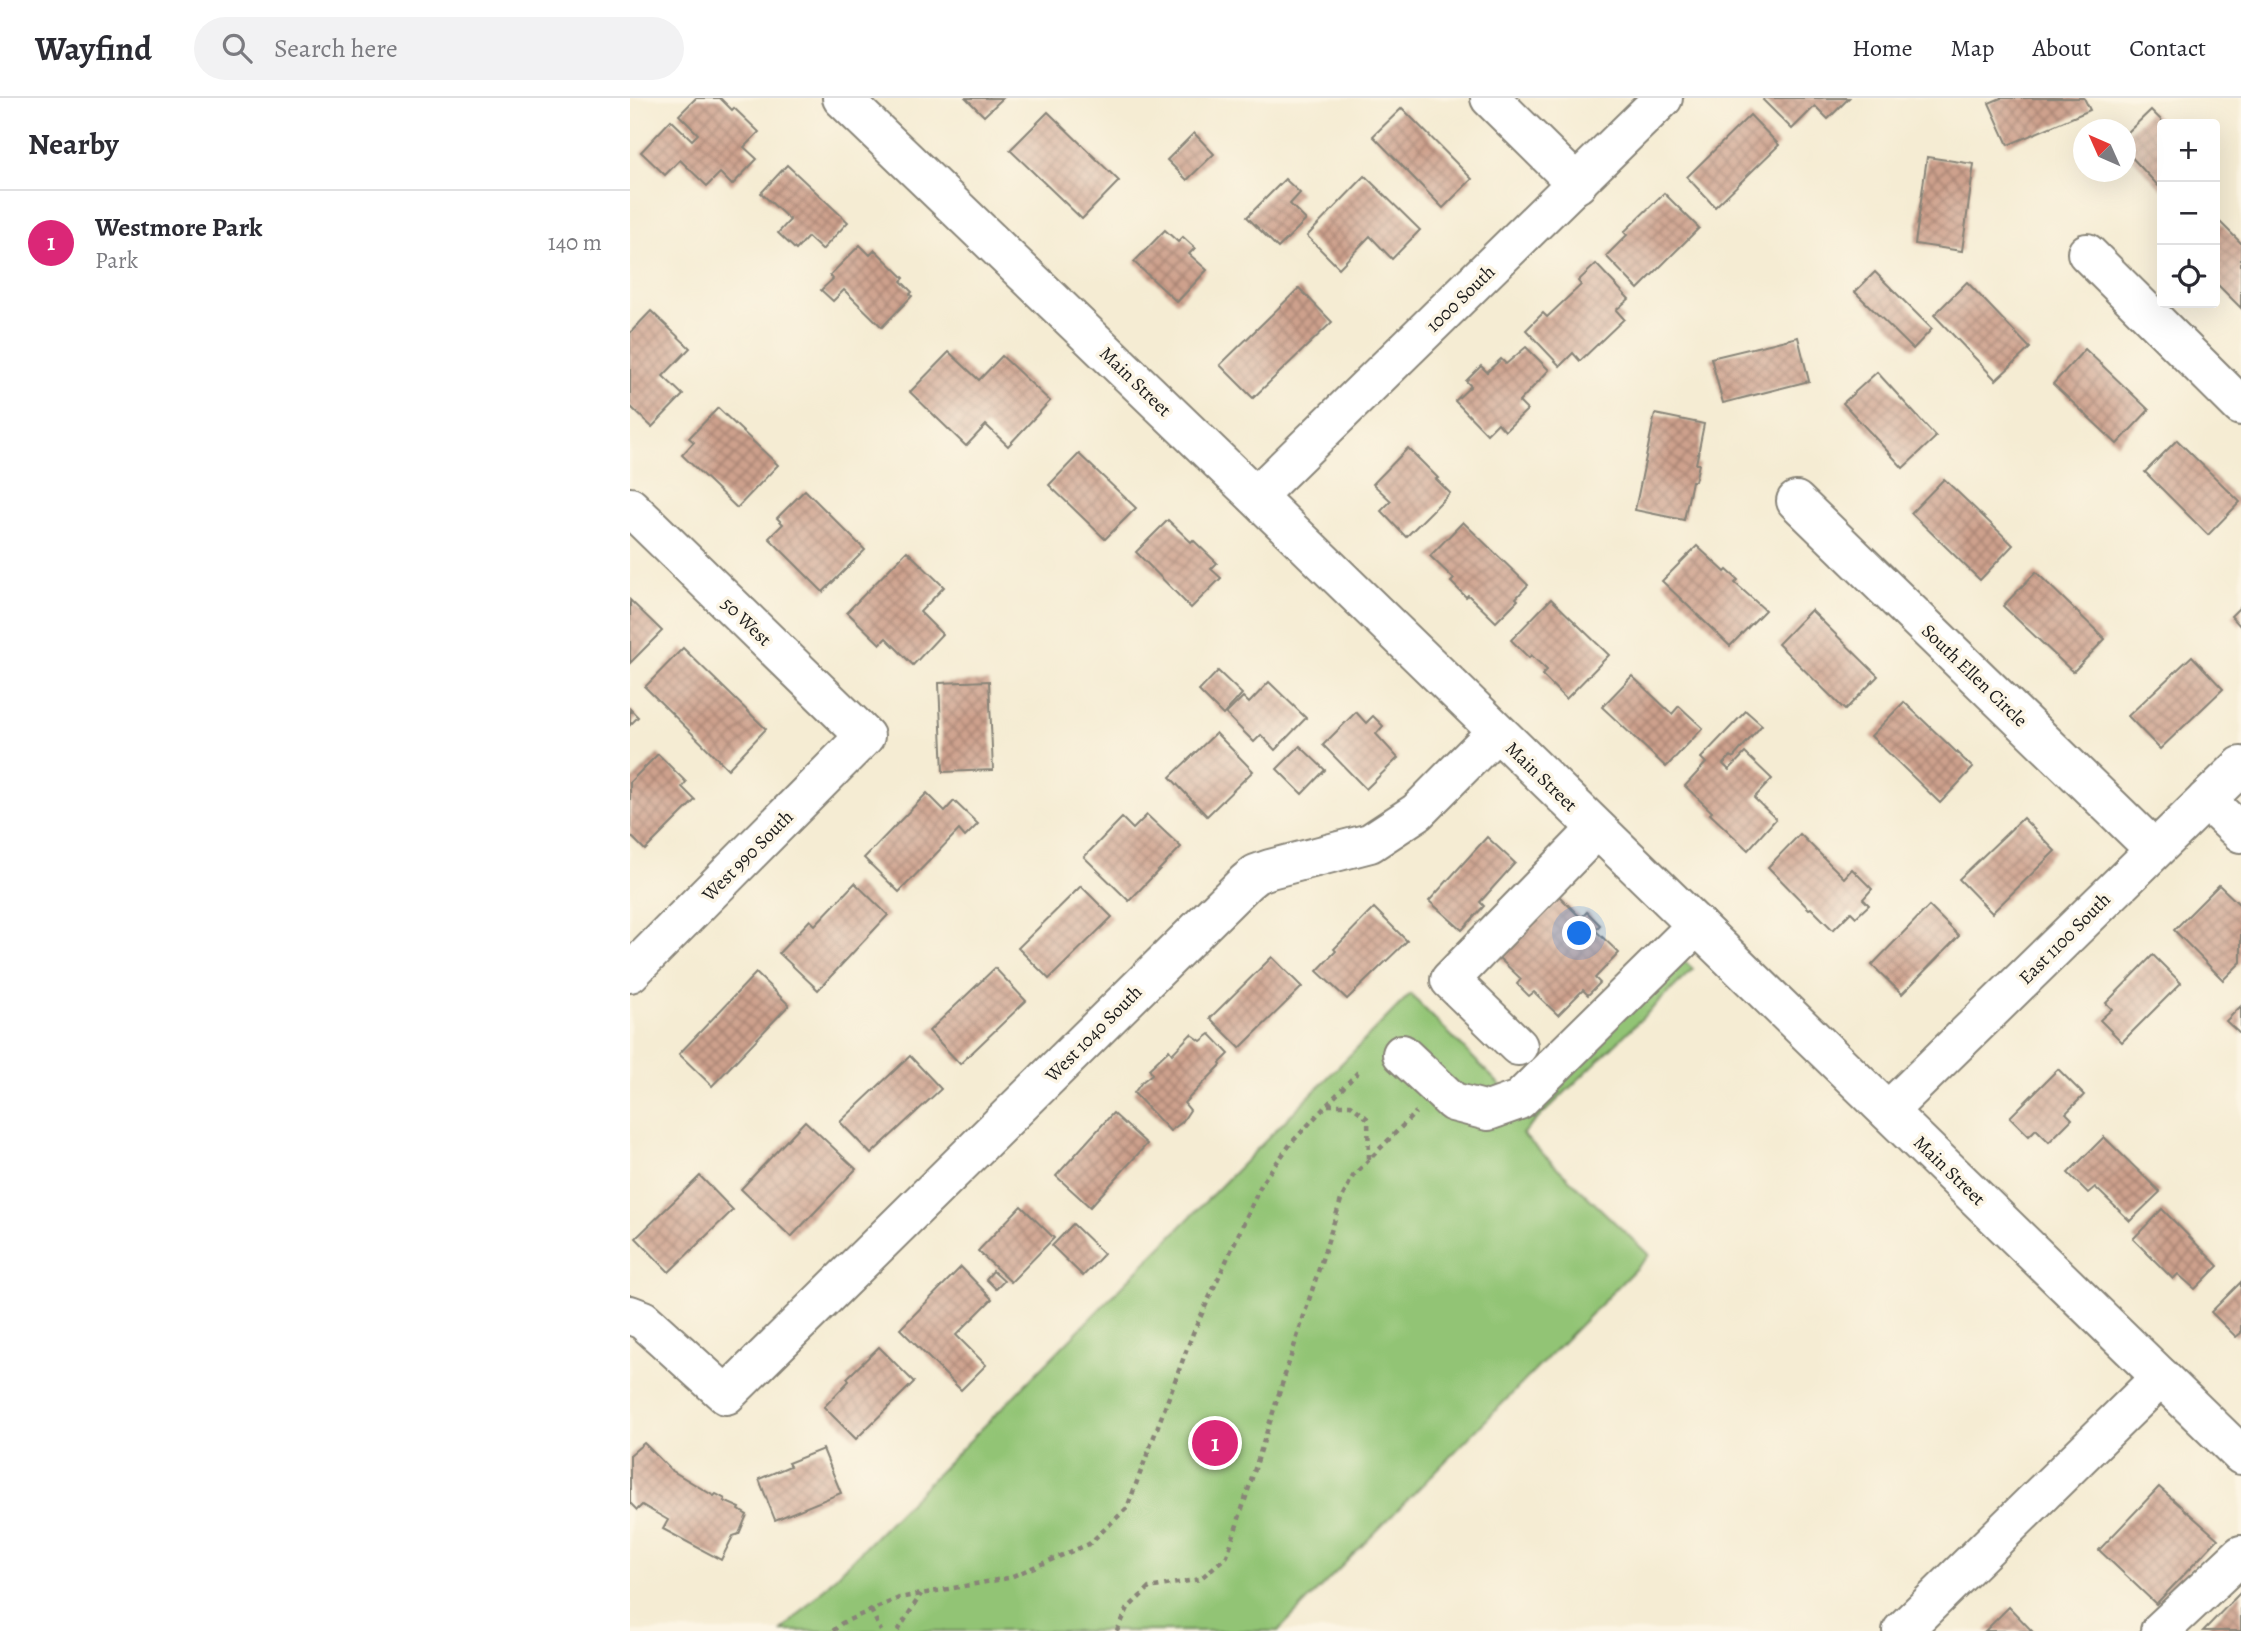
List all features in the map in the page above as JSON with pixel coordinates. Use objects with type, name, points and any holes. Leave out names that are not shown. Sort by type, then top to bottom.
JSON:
[{"type":"street","name":"Main Street","points":[[842,98],[1256,496],[2241,1455]]},
{"type":"street","points":[[1490,98],[1577,184]]},
{"type":"street","name":"1000 South","points":[[1256,496],[1663,98]]},
{"type":"street","points":[[2087,253],[2241,406]]},
{"type":"street","name":"South Ellen Circle","points":[[1796,501],[2154,849]]},
{"type":"street","name":"50 West","points":[[630,507],[865,736]]},
{"type":"street","name":"West 1040 South","points":[[630,1315],[643,1320],[726,1395],[1246,882],[1256,874],[1270,869],[1370,844],[1417,812],[1496,732]]},
{"type":"street","name":"West 990 South","points":[[630,973],[865,736]]},
{"type":"street","name":"East 1100 South","points":[[1888,1111],[2241,765]]},
{"type":"street","points":[[2206,800],[2241,833]]},
{"type":"street","points":[[1518,1046],[1450,980],[1597,829]]},
{"type":"street","points":[[1402,1054],[1453,1102],[1488,1111],[1519,1100],[1697,925]]},
{"type":"street","points":[[1902,1631],[2161,1377]]},
{"type":"street","points":[[2160,1631],[2241,1555]]},
{"type":"path","points":[[833,1631],[842,1623],[899,1598],[1008,1578],[1089,1544],[1127,1508],[1193,1333],[1263,1181],[1292,1142],[1358,1072]]},
{"type":"path","points":[[1328,1105],[1351,1105],[1368,1119],[1368,1160]]},
{"type":"path","points":[[1117,1631],[1128,1608],[1149,1588],[1200,1579],[1227,1556],[1341,1200],[1353,1176],[1408,1121]]},
{"type":"path","points":[[898,1631],[921,1594]]},
{"type":"path","points":[[871,1610],[881,1631]]},
{"type":"green space","points":[[1666,944],[1693,969],[1522,1134],[1649,1255],[1278,1631],[782,1631],[1410,994],[1509,1094]]},
{"type":"building","points":[[696,98],[720,98],[759,132],[744,147],[757,159],[732,185],[720,173],[707,186],[680,160],[665,175],[641,152],[671,120],[692,140],[698,134],[679,115]]},
{"type":"building","points":[[966,98],[1003,98],[984,116]]},
{"type":"building","points":[[1849,98],[1828,119],[1815,106],[1792,129],[1763,100]]},
{"type":"building","points":[[2001,98],[2084,98],[2090,110],[2008,145],[1989,103]]},
{"type":"building","points":[[1402,108],[1472,179],[1443,208],[1373,136]]},
{"type":"building","points":[[2151,110],[2160,119],[2157,119],[2157,185],[2136,162],[2136,124]]},
{"type":"building","points":[[1048,112],[1119,181],[1082,219],[1010,150]]},
{"type":"building","points":[[1750,115],[1779,145],[1715,207],[1687,177]]},
{"type":"building","points":[[1194,133],[1214,154],[1187,180],[1167,160]]},
{"type":"building","points":[[1927,157],[1974,164],[1962,251],[1915,244]]},
{"type":"building","points":[[787,165],[848,222],[822,250],[808,237],[796,250],[778,233],[790,220],[761,193]]},
{"type":"building","points":[[1365,176],[1420,230],[1392,259],[1370,236],[1339,268],[1307,236]]},
{"type":"building","points":[[1285,179],[1300,193],[1290,204],[1306,220],[1278,248],[1247,217]]},
{"type":"building","points":[[1664,193],[1699,228],[1638,289],[1606,256],[1627,235],[1624,232]]},
{"type":"building","points":[[2220,222],[2241,243],[2241,308],[2220,287]]},
{"type":"building","points":[[1165,230],[1178,242],[1183,237],[1195,248],[1189,254],[1207,270],[1177,302],[1134,262]]},
{"type":"building","points":[[860,245],[870,255],[875,250],[904,278],[901,281],[912,292],[912,296],[882,327],[844,290],[833,301],[821,290],[833,279],[830,275]]},
{"type":"building","points":[[1596,264],[1629,299],[1616,310],[1624,319],[1580,361],[1573,353],[1560,366],[1526,330],[1543,313],[1547,317],[1581,285],[1578,281]]},
{"type":"building","points":[[1875,272],[1932,329],[1913,349],[1855,292]]},
{"type":"building","points":[[1967,282],[2030,348],[1996,380],[1934,315]]},
{"type":"building","points":[[1299,288],[1332,322],[1253,398],[1220,365]]},
{"type":"building","points":[[651,311],[690,348],[663,376],[683,395],[652,427],[630,406],[630,333]]},
{"type":"building","points":[[1798,337],[1809,381],[1723,403],[1711,358]]},
{"type":"building","points":[[1526,347],[1549,370],[1519,402],[1527,410],[1505,431],[1498,423],[1487,434],[1455,401],[1471,386],[1466,381],[1481,366],[1487,372],[1501,359],[1506,364]]},
{"type":"building","points":[[2085,349],[2149,410],[2117,444],[2053,384]]},
{"type":"building","points":[[949,352],[979,380],[1002,356],[1050,401],[1008,446],[986,425],[966,446],[910,392]]},
{"type":"building","points":[[1877,372],[1936,437],[1903,468],[1843,403]]},
{"type":"building","points":[[718,408],[778,465],[737,508],[682,455],[694,442],[689,438]]},
{"type":"building","points":[[1655,414],[1704,424],[1696,464],[1699,464],[1695,481],[1692,481],[1684,520],[1635,510]]},
{"type":"building","points":[[2177,440],[2240,502],[2208,535],[2145,472]]},
{"type":"building","points":[[1408,448],[1450,493],[1406,537],[1381,511],[1391,501],[1373,484]]},
{"type":"building","points":[[1079,454],[1136,508],[1105,539],[1049,485]]},
{"type":"building","points":[[1944,479],[2013,545],[1980,580],[1911,513]]},
{"type":"building","points":[[805,490],[865,550],[823,592],[769,538],[783,524],[777,518]]},
{"type":"building","points":[[1168,520],[1217,563],[1211,569],[1221,578],[1191,608],[1136,552]]},
{"type":"building","points":[[1463,522],[1528,585],[1516,598],[1518,600],[1496,622],[1451,582],[1454,579],[1430,556]]},
{"type":"building","points":[[1697,546],[1725,572],[1727,570],[1738,580],[1735,583],[1765,610],[1730,646],[1662,581]]},
{"type":"building","points":[[907,551],[944,587],[920,612],[942,634],[913,665],[886,638],[880,644],[847,612]]},
{"type":"building","points":[[2036,572],[2105,639],[2073,672],[2003,606]]},
{"type":"building","points":[[1551,599],[1609,655],[1566,699],[1542,675],[1547,670],[1531,655],[1529,658],[1511,640]]},
{"type":"building","points":[[630,600],[662,631],[630,663]]},
{"type":"building","points":[[2241,606],[2241,627],[2231,616]]},
{"type":"building","points":[[1811,610],[1878,676],[1845,710],[1778,644]]},
{"type":"building","points":[[683,648],[766,729],[728,769],[645,687]]},
{"type":"building","points":[[2192,656],[2223,689],[2160,749],[2128,716]]},
{"type":"building","points":[[1218,671],[1242,694],[1223,715],[1199,691]]},
{"type":"building","points":[[1632,676],[1672,714],[1679,706],[1703,728],[1666,767],[1602,707]]},
{"type":"building","points":[[989,681],[993,770],[943,772],[939,683]]},
{"type":"building","points":[[1269,682],[1306,718],[1275,750],[1261,735],[1254,742],[1226,714],[1243,697],[1249,703]]},
{"type":"building","points":[[1904,702],[1973,768],[1940,803],[1871,736]]},
{"type":"building","points":[[630,709],[638,717],[630,725]]},
{"type":"building","points":[[1746,711],[1762,725],[1733,758],[1731,756],[1723,764],[1729,770],[1745,753],[1772,779],[1754,798],[1776,819],[1748,850],[1685,786],[1706,763],[1701,758]]},
{"type":"building","points":[[1356,712],[1366,723],[1373,716],[1383,726],[1376,734],[1398,758],[1366,789],[1323,745]]},
{"type":"building","points":[[1216,733],[1253,771],[1207,816],[1170,777]]},
{"type":"building","points":[[1300,746],[1325,770],[1302,794],[1277,769]]},
{"type":"building","points":[[658,754],[686,782],[682,787],[695,800],[645,850],[630,835],[630,782]]},
{"type":"building","points":[[927,793],[945,811],[954,801],[978,824],[965,837],[959,830],[899,892],[864,858]]},
{"type":"building","points":[[1147,815],[1181,847],[1129,901],[1084,857],[1122,818],[1133,829]]},
{"type":"building","points":[[2023,818],[2055,851],[1992,913],[1959,879]]},
{"type":"building","points":[[1800,834],[1844,878],[1852,869],[1872,889],[1863,899],[1869,905],[1856,917],[1851,912],[1833,930],[1768,867]]},
{"type":"building","points":[[1487,837],[1515,863],[1480,902],[1484,906],[1462,930],[1429,901]]},
{"type":"building","points":[[855,883],[888,915],[818,990],[779,953],[810,920],[815,925]]},
{"type":"building","points":[[2219,885],[2241,906],[2241,962],[2223,980],[2174,930]]},
{"type":"building","points":[[1081,886],[1112,917],[1049,979],[1018,948]]},
{"type":"building","points":[[1557,894],[1581,918],[1587,912],[1600,925],[1595,930],[1619,953],[1595,978],[1600,983],[1588,995],[1583,990],[1558,1015],[1534,992],[1529,996],[1517,984],[1521,979],[1496,955]]},
{"type":"building","points":[[1929,906],[1959,936],[1902,994],[1872,965]]},
{"type":"building","points":[[1374,908],[1407,941],[1347,999],[1317,971],[1336,951],[1334,949]]},
{"type":"building","points":[[2153,955],[2181,983],[2122,1042],[2100,1020],[2112,1009],[2106,1003]]},
{"type":"building","points":[[1272,957],[1302,987],[1240,1048],[1210,1018]]},
{"type":"building","points":[[995,968],[1026,1001],[960,1064],[929,1031]]},
{"type":"building","points":[[756,973],[789,1005],[712,1086],[679,1054]]},
{"type":"building","points":[[2241,1006],[2241,1035],[2226,1021]]},
{"type":"building","points":[[1191,1034],[1201,1041],[1210,1034],[1229,1054],[1184,1103],[1190,1110],[1182,1122],[1170,1131],[1134,1093],[1152,1074],[1149,1069],[1169,1050],[1172,1054]]},
{"type":"building","points":[[910,1056],[941,1089],[871,1154],[840,1122]]},
{"type":"building","points":[[2058,1069],[2084,1095],[2066,1113],[2072,1119],[2049,1142],[2036,1129],[2029,1136],[2010,1117]]},
{"type":"building","points":[[1113,1113],[1147,1144],[1090,1207],[1056,1176]]},
{"type":"building","points":[[805,1121],[856,1169],[791,1237],[741,1189]]},
{"type":"building","points":[[2104,1137],[2160,1192],[2130,1221],[2095,1187],[2088,1193],[2068,1173]]},
{"type":"building","points":[[700,1176],[733,1210],[669,1272],[636,1238]]},
{"type":"building","points":[[1021,1206],[1054,1238],[1011,1282],[978,1251]]},
{"type":"building","points":[[2162,1209],[2218,1266],[2195,1289],[2178,1274],[2173,1279],[2133,1239]]},
{"type":"building","points":[[1073,1224],[1104,1254],[1083,1276],[1052,1246]]},
{"type":"building","points":[[961,1267],[992,1299],[956,1335],[986,1365],[961,1390],[900,1329]]},
{"type":"building","points":[[993,1271],[1004,1281],[996,1289],[986,1279]]},
{"type":"building","points":[[2241,1282],[2241,1333],[2236,1337],[2211,1312]]},
{"type":"building","points":[[879,1347],[914,1382],[856,1439],[824,1407],[849,1381],[847,1378]]},
{"type":"building","points":[[644,1443],[671,1470],[714,1496],[716,1494],[725,1499],[724,1501],[740,1508],[739,1510],[747,1515],[739,1534],[733,1536],[721,1560],[663,1529],[668,1520],[642,1505],[637,1510],[630,1503],[630,1455]]},
{"type":"building","points":[[823,1449],[841,1493],[775,1520],[759,1479],[790,1466],[788,1463]]},
{"type":"building","points":[[2159,1487],[2218,1539],[2156,1604],[2099,1550]]},
{"type":"building","points":[[2241,1592],[2241,1631],[2203,1631]]},
{"type":"building","points":[[2009,1607],[2032,1631],[1985,1631]]},
{"type":"place","name":"Westmore Park","points":[[1215,1443]]}]
